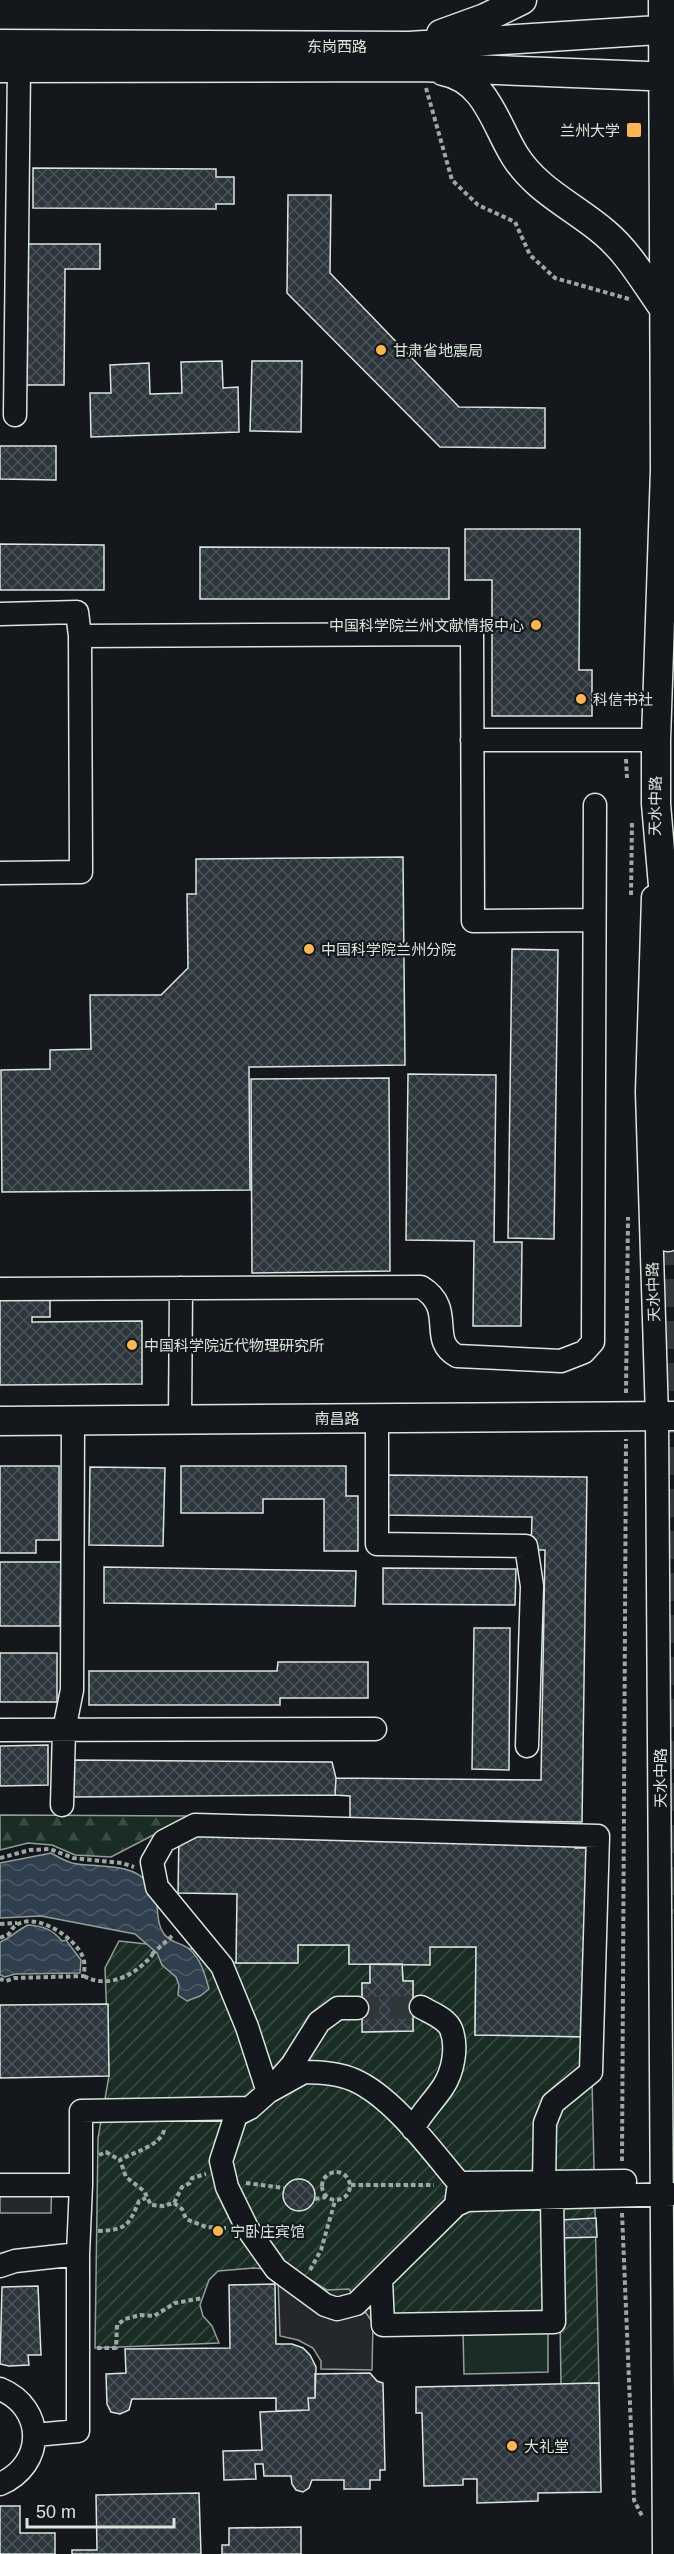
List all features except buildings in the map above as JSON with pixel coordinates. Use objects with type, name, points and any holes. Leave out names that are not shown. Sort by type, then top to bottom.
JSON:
[{"type":"main road","points":[[415,56],[522,0]]},
{"type":"main road","name":"天水中路","points":[[644,808],[656,740],[665,470],[669,29],[663,0]]},
{"type":"main road","name":"东岗西路","points":[[10,68],[415,56],[669,29]]},
{"type":"main road","name":"东岗西路","points":[[0,44],[415,56],[669,77]]},
{"type":"main road","points":[[415,56],[450,72],[476,88],[497,118],[514,154],[527,173],[617,243],[665,310]]},
{"type":"main road","points":[[644,808],[671,978],[668,1237]]},
{"type":"main road","name":"南昌路","points":[[0,1420],[666,1417]]},
{"type":"street","points":[[10,68],[15,415]]},
{"type":"street","points":[[0,614],[77,612],[80,636],[81,872],[0,873]]},
{"type":"street","points":[[80,636],[472,634],[473,921],[594,920]]},
{"type":"street","points":[[472,740],[656,740]]},
{"type":"street","points":[[0,1289],[420,1287],[435,1299],[442,1317],[442,1341],[450,1353],[457,1356],[561,1361],[584,1352],[593,1342],[595,804]]},
{"type":"street","name":"天水中路","points":[[644,808],[647,1092],[666,1417],[668,2187],[664,2554]]},
{"type":"street","points":[[180,1420],[181,1288]]},
{"type":"street","points":[[377,1418],[377,1544],[526,1546],[532,1586],[527,1746]]},
{"type":"street","points":[[62,1805],[64,1730],[72,1690],[73,1420]]},
{"type":"street","points":[[0,1730],[375,1730]]},
{"type":"street","points":[[268,2092],[247,2027],[222,1965],[157,1887],[152,1862],[164,1841],[195,1825],[598,1836],[591,2072],[553,2103],[544,2123],[554,2322],[383,2325],[381,2280]]},
{"type":"street","points":[[413,2129],[444,2086],[451,2070],[454,2052],[450,2028],[441,2018],[421,2007]]},
{"type":"street","points":[[357,2008],[338,2008],[319,2022],[292,2065],[268,2092],[250,2108],[236,2115],[221,2161],[226,2182],[247,2228],[276,2270],[325,2305],[337,2309],[356,2304],[381,2280],[458,2194],[668,2187]]},
{"type":"street","points":[[268,2092],[304,2072],[324,2072],[354,2080],[378,2095],[413,2129],[458,2194]]},
{"type":"street","points":[[35,2435],[78,2431],[81,2111],[250,2108]]},
{"type":"street","points":[[0,2185],[81,2185]]},
{"type":"street","points":[[0,2266],[15,2261],[78,2254]]},
{"type":"street","points":[[0,2389],[11,2393],[24,2405],[32,2419],[35,2435],[32,2452],[25,2468],[12,2479],[0,2484]]},
{"type":"path","points":[[415,56],[452,180],[478,205],[515,222],[530,255],[555,278],[665,310]]},
{"type":"path","points":[[632,766],[632,777]]},
{"type":"path","points":[[631,896],[644,808]]},
{"type":"path","points":[[628,1216],[621,2188],[634,2500],[644,2518]]},
{"type":"path","points":[[0,1858],[30,1850],[50,1849],[73,1858],[122,1863],[154,1874]]},
{"type":"path","points":[[0,1924],[40,1922],[69,1938],[84,1960],[84,1976]]},
{"type":"path","points":[[0,1938],[9,1934],[13,1926],[18,1923]]},
{"type":"path","points":[[0,1979],[84,1976],[102,1983],[117,1980],[144,1966],[152,1954],[176,1932]]},
{"type":"path","points":[[120,2160],[134,2151],[153,2145],[163,2136],[173,2109]]},
{"type":"path","points":[[98,2155],[106,2152],[120,2160],[126,2177],[144,2191],[152,2205],[163,2206],[174,2203],[182,2187],[190,2184],[192,2178],[207,2174],[226,2182],[284,2188]]},
{"type":"path","points":[[326,2197],[322,2183],[331,2173],[344,2174],[351,2185]]},
{"type":"path","points":[[351,2185],[442,2185],[458,2194]]},
{"type":"path","points":[[315,2199],[326,2197],[335,2201],[345,2198],[351,2185]]},
{"type":"path","points":[[96,2231],[125,2226],[134,2217],[139,2201],[146,2198]]},
{"type":"path","points":[[298,2286],[306,2278],[321,2250],[335,2201]]},
{"type":"path","points":[[174,2203],[182,2209],[186,2219],[206,2227],[247,2228]]},
{"type":"path","points":[[78,2348],[116,2348],[117,2325],[125,2319],[140,2315],[154,2316],[175,2302],[203,2298]]},
{"type":"green space","points":[[0,1815],[190,1816],[111,1857],[75,1855],[52,1845],[28,1843],[0,1850]]},
{"type":"green space","points":[[119,1941],[202,1950],[236,1963],[297,1963],[298,1945],[349,1945],[349,1964],[370,1964],[370,1983],[362,1983],[363,2032],[413,2031],[413,1981],[403,1981],[402,1964],[430,1947],[476,1947],[475,2035],[591,2037],[599,2383],[561,2384],[560,2319],[373,2323],[349,2290],[327,2290],[298,2272],[254,2268],[218,2271],[209,2280],[200,2305],[203,2316],[212,2326],[219,2343],[95,2348],[98,2138],[109,2076],[105,1968]]},
{"type":"green space","points":[[548,2331],[548,2372],[464,2374],[463,2333]]},
{"type":"shaded area","points":[[0,2176],[52,2176],[51,2213],[0,2213]]},
{"type":"shaded area","points":[[278,2278],[327,2290],[349,2289],[373,2323],[372,2370],[321,2369],[321,2361],[313,2348],[298,2340],[280,2336]]},
{"type":"water","points":[[51,1853],[72,1863],[132,1871],[147,1882],[155,1896],[159,1922],[164,1934],[188,1948],[196,1956],[209,1989],[200,1996],[187,2001],[178,1995],[179,1985],[176,1977],[162,1965],[157,1953],[135,1934],[41,1916],[0,1918],[0,1863]]},
{"type":"water","points":[[28,1925],[47,1929],[62,1941],[66,1940],[81,1960],[80,1973],[15,1974],[5,1977],[0,1975],[0,1942]]},
{"type":"tunnel","points":[[668,1237],[674,1914]]},
{"type":"tunnel","points":[[357,2008],[421,2007]]},
{"type":"place","name":"兰州大学","points":[[634,130]]},
{"type":"place","name":"甘肃省地震局","points":[[381,350]]},
{"type":"place","name":"中国科学院兰州文献情报中心","points":[[536,625]]},
{"type":"place","name":"科信书社","points":[[581,699]]},
{"type":"place","name":"中国科学院兰州分院","points":[[309,949]]},
{"type":"place","name":"中国科学院近代物理研究所","points":[[132,1345]]},
{"type":"place","name":"宁卧庄宾馆","points":[[218,2231]]},
{"type":"place","name":"大礼堂","points":[[512,2446]]}]
